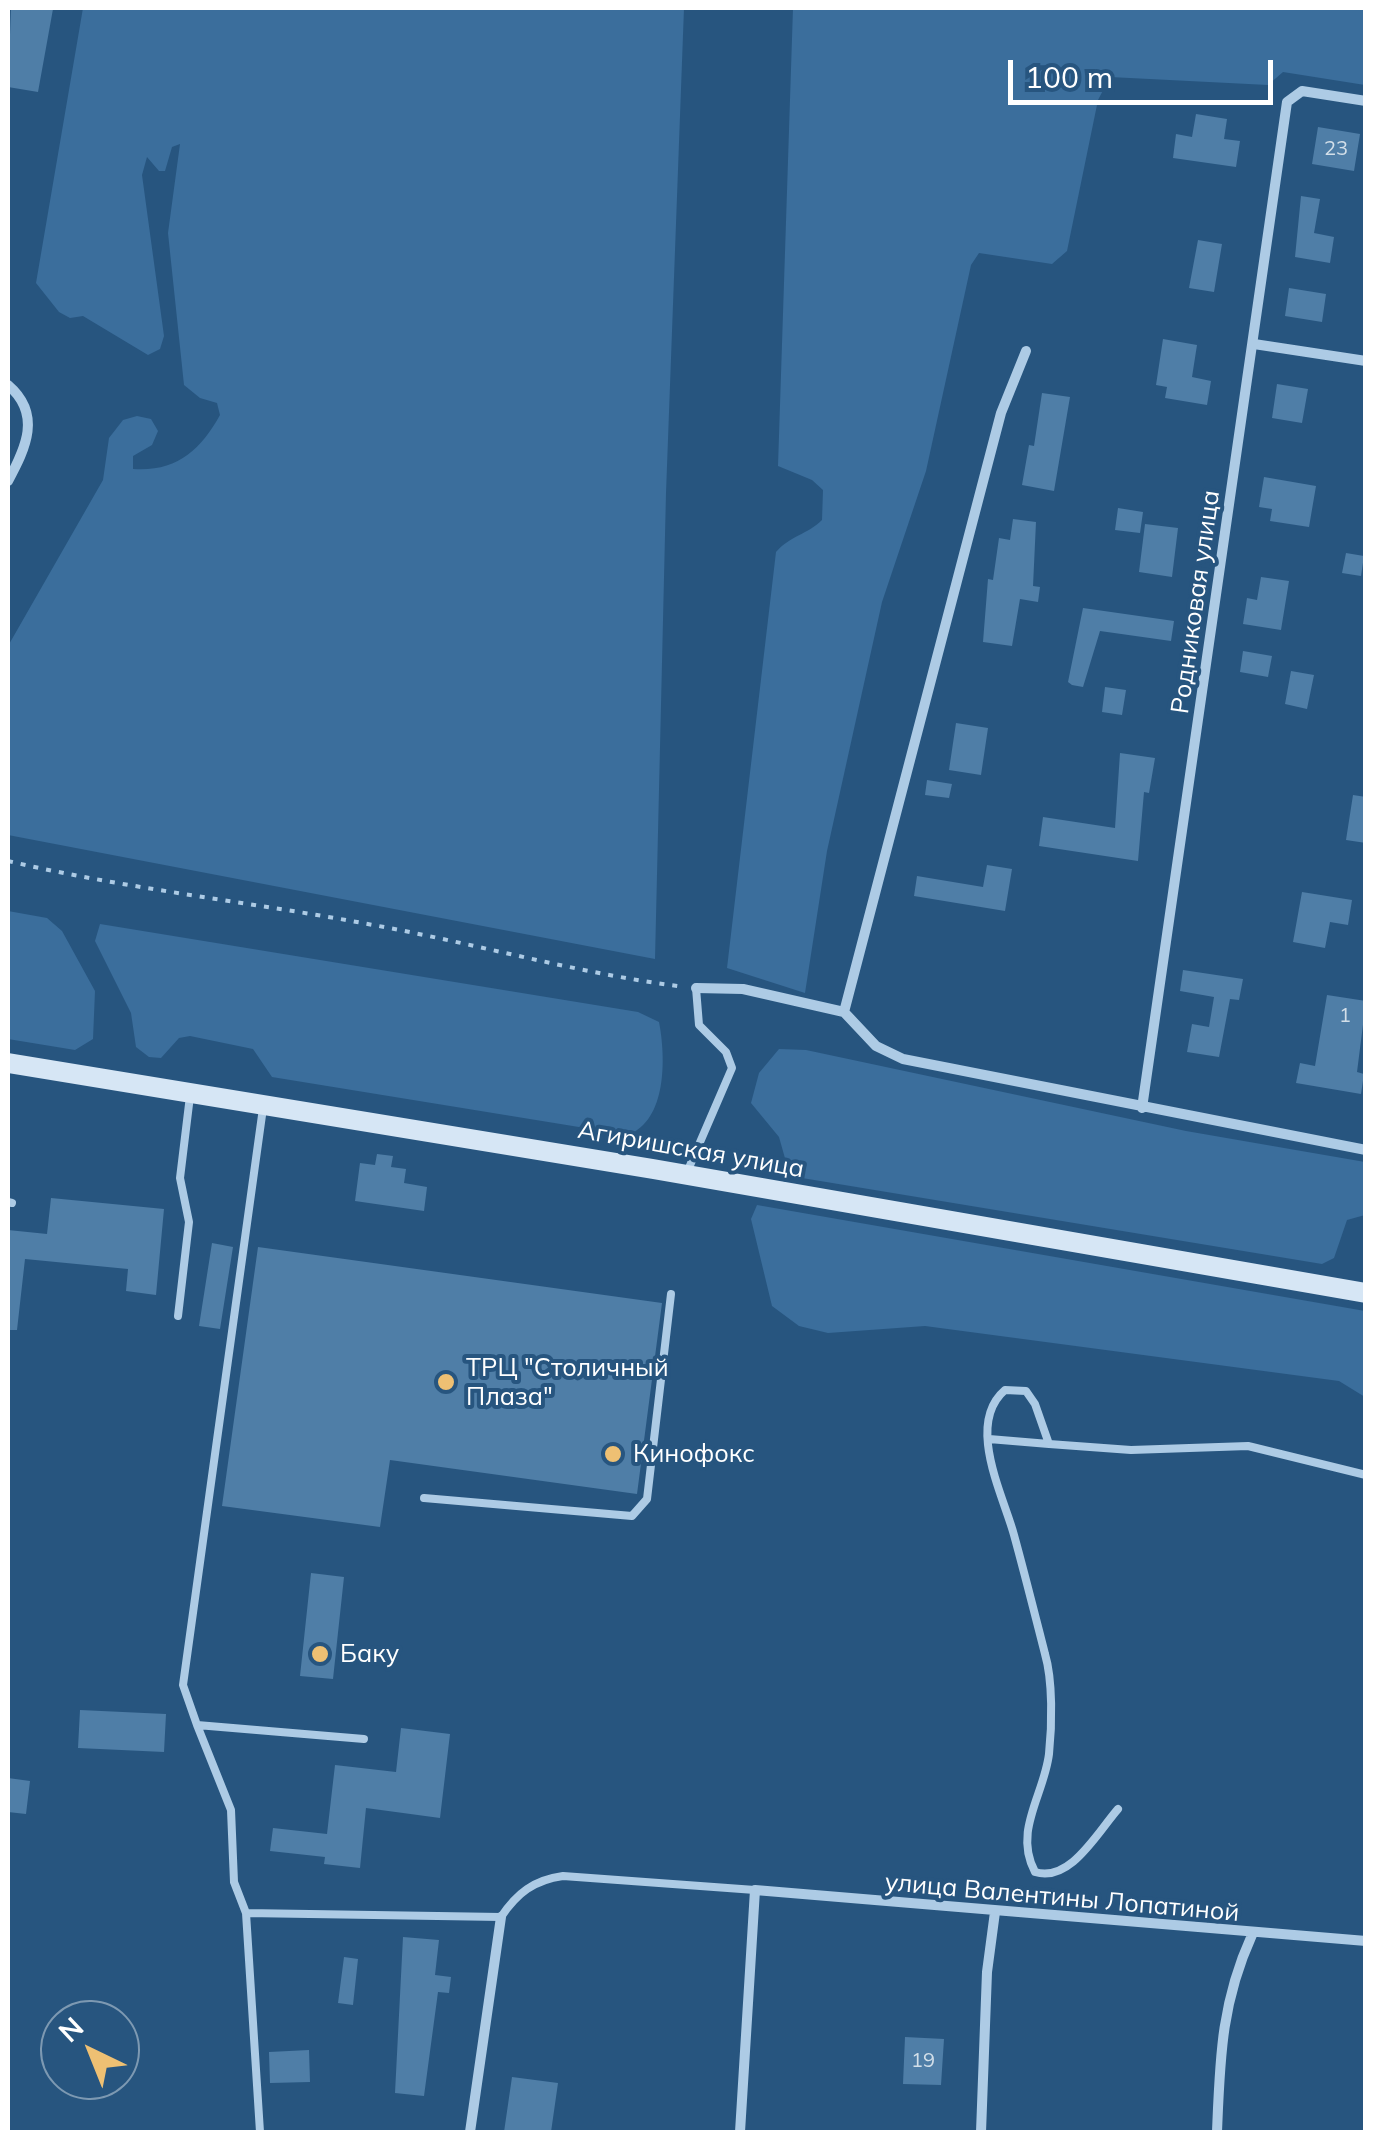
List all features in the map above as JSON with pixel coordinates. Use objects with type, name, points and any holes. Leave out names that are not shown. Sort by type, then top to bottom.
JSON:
[{"type":"street","name":"Родниковая улица","points":[[1142,1108],[1287,102],[1302,91],[1366,101]]},
{"type":"street","points":[[1254,344],[1366,362]]},
{"type":"street","points":[[844,1012],[1001,413],[1026,351]]},
{"type":"street","points":[[8,386],[24,405],[30,421],[22,456],[8,481]]},
{"type":"street","points":[[696,988],[743,989],[844,1012],[876,1046],[903,1059],[1366,1150]]},
{"type":"street","name":"Агиришская улица","points":[[8,1063],[686,1174],[1366,1293]]},
{"type":"street","points":[[740,2132],[754,1890]]},
{"type":"street","name":"улица Валентины Лопатиной","points":[[754,1890],[1252,1935],[1366,1941]]},
{"type":"street","points":[[980,2132],[987,1972],[995,1912]]},
{"type":"street","points":[[470,2132],[500,1917]]},
{"type":"street","points":[[1217,2132],[1224,2013],[1231,1981],[1252,1935]]},
{"type":"lane","points":[[686,1174],[732,1068],[731,1058],[699,1025],[696,988]]},
{"type":"lane","points":[[178,1316],[190,1222],[180,1178],[190,1092]]},
{"type":"lane","points":[[260,2132],[246,1913],[234,1882],[230,1810],[184,1685],[264,1103]]},
{"type":"lane","points":[[424,1498],[632,1516],[647,1499],[671,1294]]},
{"type":"lane","points":[[1049,1444],[1032,1396],[1005,1390],[996,1398],[989,1440],[1001,1502],[1014,1533],[1047,1659],[1049,1755],[1026,1842],[1034,1872],[1048,1876],[1064,1870],[1118,1809]]},
{"type":"lane","points":[[989,1440],[1131,1450],[1248,1446],[1366,1475]]},
{"type":"lane","points":[[197,1725],[364,1739]]},
{"type":"lane","points":[[246,1913],[500,1917],[525,1889],[542,1879],[563,1876],[754,1890]]},
{"type":"path","points":[[8,860],[376,925],[504,951],[578,971],[696,988]]},
{"type":"shaded area","points":[[83,8],[684,8],[666,493],[655,959],[8,835],[8,646],[103,480],[109,438],[123,420],[137,416],[151,419],[158,431],[152,445],[133,456],[133,469],[162,467],[195,449],[220,415],[217,403],[200,398],[184,385],[168,233],[180,144],[172,147],[165,171],[159,171],[147,157],[142,175],[164,336],[160,349],[148,355],[83,316],[70,318],[59,312],[36,283]]},
{"type":"shaded area","points":[[793,8],[1366,8],[1365,85],[1283,72],[1268,85],[1110,77],[1098,100],[1067,251],[1052,264],[979,253],[971,265],[926,471],[882,602],[827,851],[805,993],[727,968],[776,552],[822,520],[823,490],[812,480],[778,466]]},
{"type":"shaded area","points":[[8,911],[47,918],[62,931],[95,991],[93,1039],[75,1050],[8,1039]]},
{"type":"shaded area","points":[[100,924],[638,1012],[659,1022],[663,1070],[657,1102],[641,1127],[628,1135],[272,1077],[253,1049],[190,1036],[179,1038],[161,1058],[149,1057],[136,1047],[131,1013],[95,941]]},
{"type":"shaded area","points":[[779,1049],[806,1050],[1186,1131],[1365,1162],[1365,1215],[1347,1220],[1334,1258],[1322,1264],[790,1176],[779,1137],[751,1103],[759,1073]]},
{"type":"shaded area","points":[[757,1205],[1365,1311],[1365,1397],[1339,1381],[925,1326],[828,1333],[799,1326],[772,1306],[751,1219]]},
{"type":"building","points":[[11,8],[53,9],[38,92],[8,87]]},
{"type":"building","points":[[1196,114],[1227,119],[1224,139],[1240,141],[1236,167],[1173,158],[1176,134],[1192,137]]},
{"type":"building","points":[[1318,127],[1360,134],[1354,171],[1312,164]]},
{"type":"building","points":[[1301,196],[1320,199],[1314,233],[1334,237],[1330,263],[1295,257]]},
{"type":"building","points":[[1198,240],[1222,244],[1214,292],[1189,288]]},
{"type":"building","points":[[1289,288],[1326,294],[1322,322],[1285,316]]},
{"type":"building","points":[[1163,339],[1197,345],[1192,377],[1211,381],[1207,405],[1165,398],[1167,387],[1156,385]]},
{"type":"building","points":[[1277,384],[1308,389],[1302,423],[1272,418]]},
{"type":"building","points":[[1042,393],[1070,397],[1054,491],[1022,485],[1029,445],[1034,446]]},
{"type":"building","points":[[1264,477],[1316,486],[1309,527],[1270,521],[1272,509],[1259,507]]},
{"type":"building","points":[[1118,508],[1143,512],[1140,533],[1115,530]]},
{"type":"building","points":[[1013,519],[1036,522],[1033,586],[1040,587],[1038,602],[1020,599],[1012,646],[983,642],[988,579],[993,580],[999,538],[1010,540]]},
{"type":"building","points":[[1145,524],[1178,528],[1172,577],[1139,572]]},
{"type":"building","points":[[1346,553],[1364,556],[1361,576],[1342,573]]},
{"type":"building","points":[[1261,577],[1289,581],[1281,630],[1243,624],[1247,598],[1257,600]]},
{"type":"building","points":[[1083,608],[1174,621],[1171,641],[1100,631],[1083,687],[1072,685],[1068,682]]},
{"type":"building","points":[[1243,651],[1272,656],[1268,677],[1240,672]]},
{"type":"building","points":[[1291,671],[1314,675],[1307,709],[1285,704]]},
{"type":"building","points":[[1105,687],[1126,690],[1122,715],[1102,712]]},
{"type":"building","points":[[956,723],[988,728],[981,775],[949,770]]},
{"type":"building","points":[[1120,753],[1155,758],[1149,793],[1144,792],[1138,861],[1039,846],[1043,817],[1115,828]]},
{"type":"building","points":[[927,780],[952,784],[949,798],[925,795]]},
{"type":"building","points":[[1353,795],[1366,797],[1366,843],[1346,840]]},
{"type":"building","points":[[987,865],[1012,869],[1005,911],[914,896],[917,876],[983,887]]},
{"type":"building","points":[[1302,892],[1352,900],[1348,925],[1330,922],[1325,948],[1293,942]]},
{"type":"building","points":[[1183,970],[1243,979],[1239,1000],[1230,999],[1219,1057],[1187,1052],[1192,1024],[1209,1027],[1214,997],[1180,991]]},
{"type":"building","points":[[1327,995],[1366,1001],[1357,1072],[1364,1074],[1361,1094],[1296,1083],[1300,1063],[1315,1066]]},
{"type":"building","points":[[377,1154],[393,1156],[391,1167],[406,1169],[404,1183],[427,1187],[424,1211],[355,1201],[360,1163],[375,1165]]},
{"type":"building","points":[[51,1198],[164,1209],[156,1295],[126,1291],[128,1269],[25,1259],[17,1330],[8,1330],[8,1230],[47,1234]]},
{"type":"building","points":[[212,1243],[233,1247],[220,1329],[199,1326]]},
{"type":"building","name":"ТРЦ \"Столичный Плаза\"","points":[[258,1247],[662,1303],[637,1494],[390,1460],[380,1527],[222,1506]]},
{"type":"building","points":[[311,1573],[344,1577],[333,1679],[300,1676]]},
{"type":"building","points":[[80,1710],[166,1714],[164,1752],[78,1748]]},
{"type":"building","points":[[401,1728],[450,1734],[440,1818],[366,1808],[360,1868],[324,1864],[325,1857],[270,1851],[273,1828],[327,1834],[335,1765],[396,1772]]},
{"type":"building","points":[[8,1778],[30,1781],[26,1814],[8,1812]]},
{"type":"building","points":[[403,1937],[439,1940],[435,1975],[451,1977],[449,1993],[438,1992],[424,2096],[395,2093]]},
{"type":"building","points":[[344,1957],[358,1959],[353,2005],[338,2003]]},
{"type":"building","points":[[905,2037],[944,2039],[941,2085],[903,2084]]},
{"type":"building","points":[[309,2050],[310,2082],[270,2083],[269,2052]]},
{"type":"building","points":[[512,2077],[558,2083],[551,2132],[504,2132]]},
{"type":"place","name":"ТРЦ \"Столичный Плаза\"","points":[[446,1382]]},
{"type":"place","name":"Кинофокс","points":[[613,1454]]},
{"type":"place","name":"Баку","points":[[320,1654]]}]
